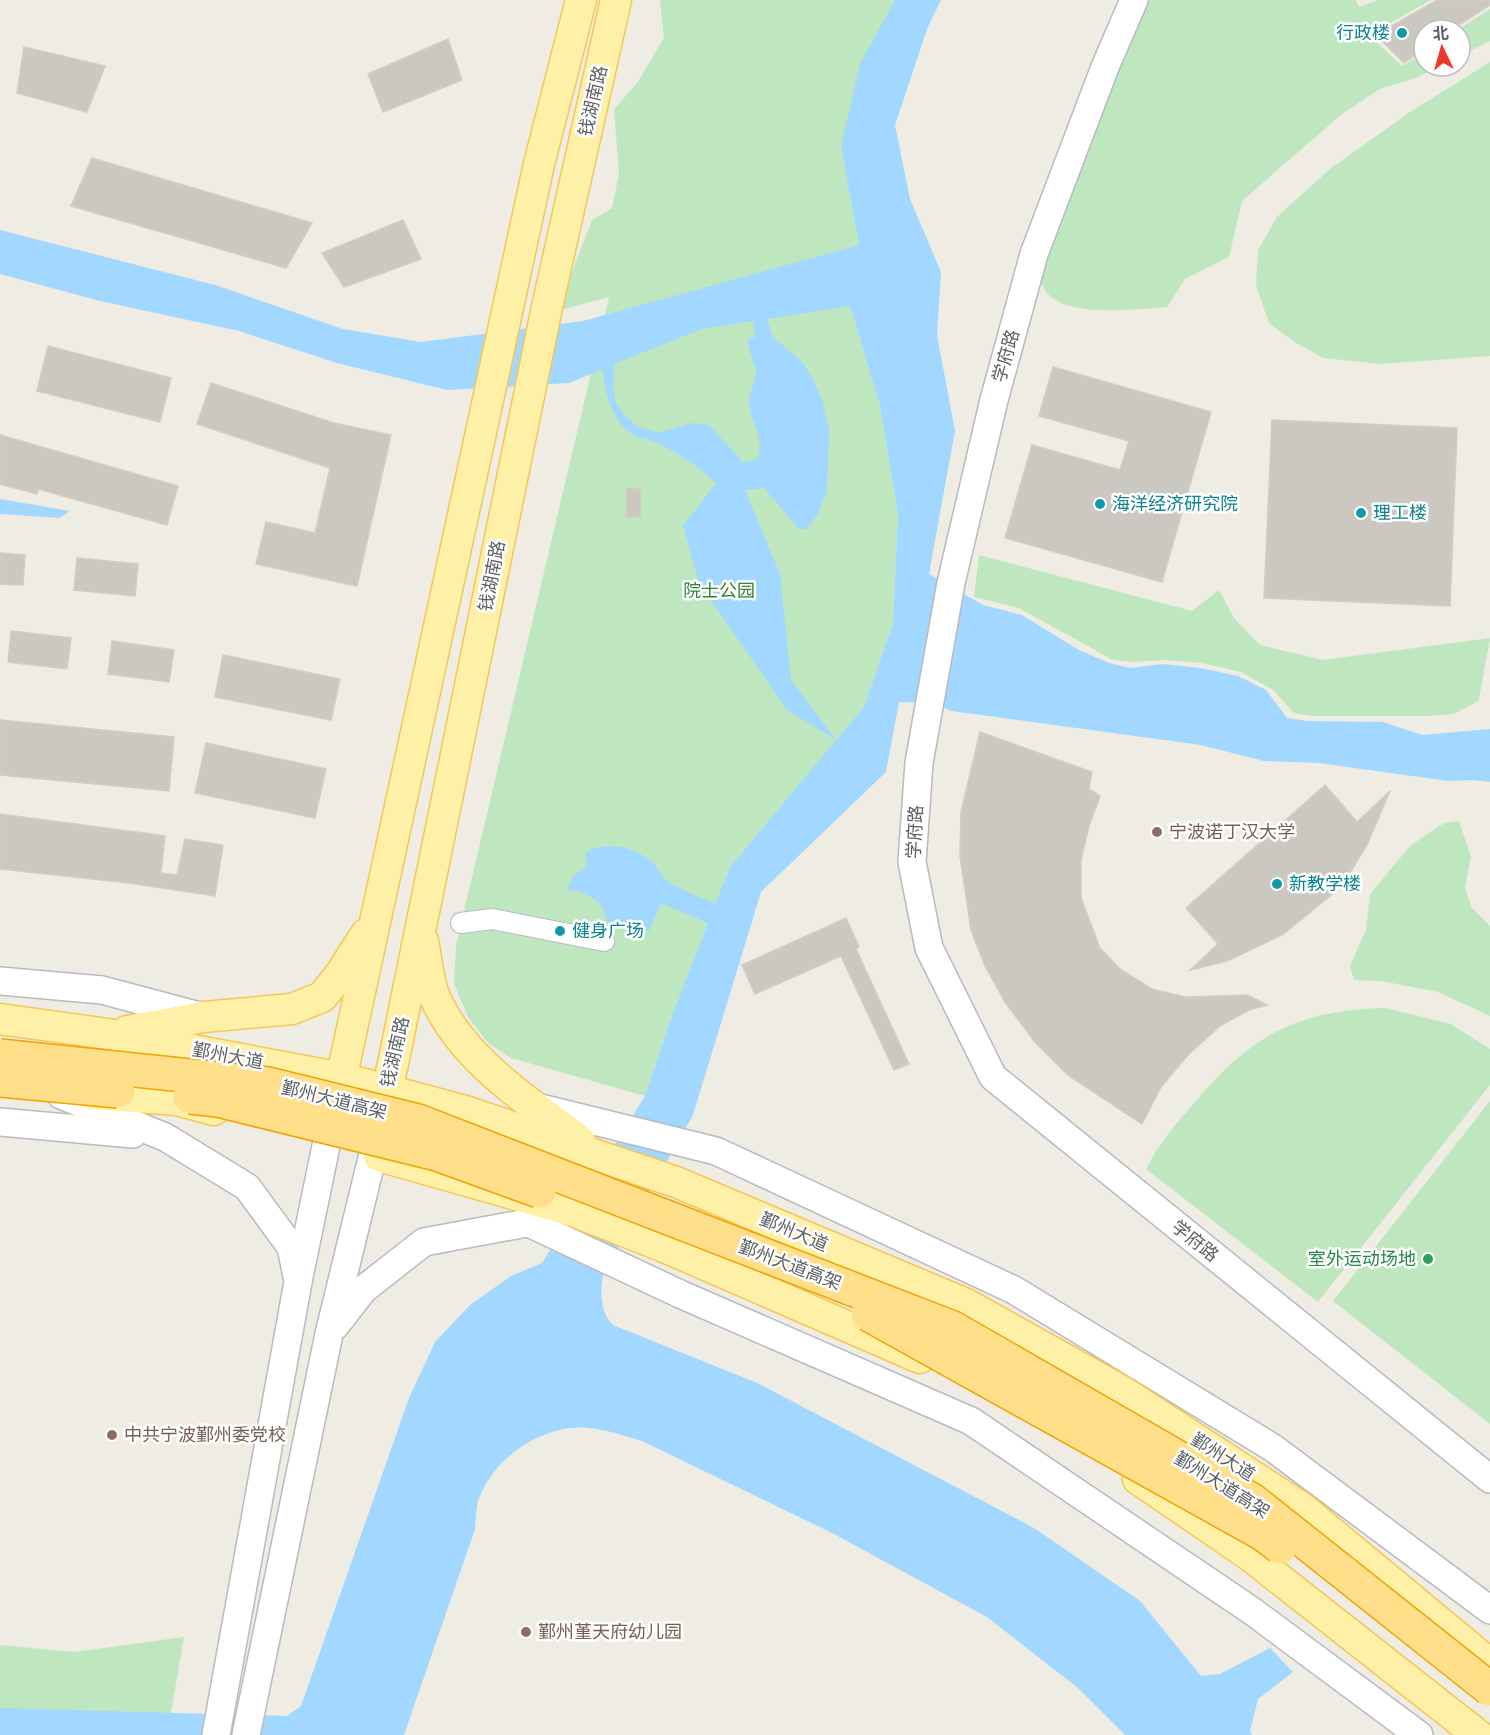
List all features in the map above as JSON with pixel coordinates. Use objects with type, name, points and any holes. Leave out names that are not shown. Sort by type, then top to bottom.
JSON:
[{"type":"highway","name":"鄞州大道高架","points":[[0,1056],[268,1084],[418,1120],[953,1328],[1252,1500],[1490,1689]]},
{"type":"highway","name":"鄞州大道高架","points":[[0,1080],[218,1100],[437,1154],[857,1308],[1263,1534],[1490,1711]]},
{"type":"main road","name":"钱湖南路","points":[[327,1141],[539,164],[581,0]]},
{"type":"main road","name":"钱湖南路","points":[[373,1154],[547,307],[616,0]]},
{"type":"main road","points":[[108,1034],[203,1017],[292,1008],[322,997],[339,976],[377,916]]},
{"type":"main road","points":[[420,932],[436,999],[465,1047],[598,1156]]},
{"type":"main road","name":"鄞州大道","points":[[0,1019],[108,1034],[342,1078],[465,1111],[676,1182],[966,1304],[1122,1391],[1302,1508],[1490,1664]]},
{"type":"main road","points":[[0,1087],[177,1100],[573,1211],[911,1353],[1100,1452],[1249,1555],[1478,1735]]},
{"type":"street","name":"学府路","points":[[1134,0],[1105,67],[1034,254],[994,400],[951,583],[919,763],[912,862],[929,948],[993,1077],[1490,1479]]},
{"type":"street","points":[[461,923],[492,919],[604,941]]},
{"type":"street","name":"鄞州大道","points":[[0,981],[102,990],[203,1017]]},
{"type":"street","points":[[48,1090],[165,1137],[247,1187],[291,1247],[298,1282]]},
{"type":"street","name":"鄞州大道","points":[[535,1106],[716,1151],[1014,1290],[1273,1448],[1490,1610]]},
{"type":"street","points":[[0,1122],[165,1137]]},
{"type":"street","points":[[216,1735],[298,1282],[327,1141]]},
{"type":"street","points":[[246,1735],[329,1334],[373,1154]]},
{"type":"street","points":[[329,1334],[364,1289],[424,1242],[531,1224],[573,1211]]},
{"type":"street","points":[[531,1224],[680,1294],[971,1421],[1252,1611],[1419,1735]]},
{"type":"green space","name":"院士公园","points":[[660,0],[897,0],[841,147],[859,245],[850,306],[880,406],[898,514],[893,623],[864,707],[730,867],[672,1015],[645,1096],[511,1058],[488,1043],[468,1017],[454,984],[456,945],[609,297],[557,311],[592,220],[612,208],[619,174],[614,110],[639,80],[664,38]]},
{"type":"green space","points":[[1147,0],[1356,0],[1359,7],[1378,0],[1431,0],[1369,35],[1402,66],[1412,60],[1412,78],[1416,78],[1380,89],[1343,113],[1242,201],[1229,257],[1185,279],[1167,307],[1105,310],[1073,307],[1049,295],[1038,275],[1103,101]]},
{"type":"green space","points":[[1490,9],[1490,41],[1472,50],[1472,20]]},
{"type":"green space","points":[[1490,62],[1490,356],[1381,364],[1323,358],[1293,341],[1269,323],[1256,286],[1258,250],[1277,217],[1330,169],[1410,112],[1464,78],[1472,78],[1472,73]]},
{"type":"green space","points":[[979,555],[1192,611],[1219,590],[1234,618],[1260,645],[1323,660],[1490,638],[1479,699],[1453,714],[1428,716],[1311,716],[1294,713],[1273,690],[1241,672],[1202,663],[1113,660],[1019,608],[974,597]]},
{"type":"green space","points":[[1459,821],[1471,857],[1465,887],[1471,907],[1490,926],[1490,1016],[1438,992],[1381,981],[1354,980],[1350,966],[1366,930],[1370,894],[1411,845],[1444,823]]},
{"type":"green space","points":[[1385,1008],[1451,1024],[1490,1049],[1490,1085],[1318,1302],[1146,1169],[1162,1142],[1195,1102],[1236,1059],[1257,1043],[1301,1021],[1326,1014]]},
{"type":"green space","name":"室外运动场地","points":[[1490,1101],[1490,1424],[1333,1301]]},
{"type":"green space","points":[[184,1637],[167,1735],[0,1735],[0,1645],[74,1652]]},
{"type":"water","points":[[895,0],[941,0],[927,29],[895,125],[910,199],[941,272],[937,335],[955,431],[929,574],[983,605],[1022,615],[1077,649],[1109,663],[1130,668],[1163,664],[1201,668],[1238,676],[1266,690],[1287,718],[1307,721],[1383,722],[1422,735],[1490,729],[1490,782],[1448,781],[1319,763],[1264,761],[1201,745],[952,711],[930,703],[899,702],[886,772],[761,892],[693,1115],[603,1275],[601,1295],[603,1308],[613,1325],[757,1383],[1034,1528],[1140,1601],[1201,1676],[1220,1674],[1270,1648],[1293,1672],[1258,1699],[1250,1731],[1252,1735],[1125,1735],[1078,1688],[987,1617],[832,1533],[642,1441],[606,1431],[579,1427],[555,1431],[527,1443],[502,1462],[484,1487],[478,1501],[475,1529],[404,1735],[0,1735],[0,1708],[287,1716],[301,1706],[409,1398],[435,1342],[470,1305],[511,1276],[542,1263],[645,1096],[672,1015],[708,923],[661,903],[649,931],[607,923],[599,903],[581,892],[567,890],[572,877],[587,866],[585,853],[593,849],[612,846],[639,853],[656,866],[670,883],[715,904],[730,867],[836,740],[787,710],[699,583],[683,526],[716,483],[676,453],[648,439],[635,436],[626,429],[610,406],[603,369],[569,383],[447,390],[337,363],[239,331],[100,301],[0,274],[0,230],[215,285],[343,329],[421,342],[583,321],[859,245],[841,147],[860,64]],"holes":[[[850,306],[880,406],[898,514],[893,623],[864,707],[836,740],[791,680],[780,574],[745,490],[764,488],[799,529],[806,529],[818,514],[827,490],[829,429],[823,402],[813,379],[802,362],[773,337],[767,319]],[[753,321],[755,337],[747,340],[756,372],[749,401],[760,444],[756,460],[743,462],[709,425],[691,423],[658,433],[639,427],[627,418],[616,404],[613,387],[614,364],[702,329]]]},
{"type":"water","points":[[0,499],[70,511],[60,518],[0,514]]},
{"type":"building","name":"行政楼","points":[[1437,0],[1490,0],[1490,5],[1470,18],[1412,18],[1412,57],[1404,63],[1376,35]]},
{"type":"building","points":[[448,39],[462,80],[383,112],[368,74]]},
{"type":"building","points":[[24,47],[105,66],[87,112],[17,93]]},
{"type":"building","points":[[92,158],[312,223],[286,268],[71,206]]},
{"type":"building","points":[[403,220],[421,259],[344,287],[322,253]]},
{"type":"building","points":[[48,346],[171,378],[160,422],[37,391]]},
{"type":"building","name":"海洋经济研究院","points":[[1053,367],[1211,412],[1162,582],[1005,538],[1032,445],[1120,470],[1129,441],[1039,416]]},
{"type":"building","points":[[211,383],[334,423],[391,435],[357,586],[256,564],[266,522],[315,533],[330,468],[197,424]]},
{"type":"building","name":"理工楼","points":[[1272,420],[1457,428],[1450,606],[1264,598]]},
{"type":"building","points":[[0,435],[178,486],[167,525],[38,489],[37,494],[0,484]]},
{"type":"building","points":[[627,488],[641,489],[640,517],[626,517]]},
{"type":"building","points":[[0,553],[25,555],[23,585],[0,584]]},
{"type":"building","points":[[77,558],[138,564],[135,596],[74,590]]},
{"type":"building","points":[[11,631],[71,638],[67,669],[8,662]]},
{"type":"building","points":[[112,641],[174,650],[169,682],[108,674]]},
{"type":"building","points":[[223,655],[340,679],[331,720],[215,697]]},
{"type":"building","points":[[0,720],[174,737],[169,791],[0,775]]},
{"type":"building","points":[[980,732],[1092,772],[1089,789],[1100,796],[1089,826],[1081,860],[1081,898],[1100,948],[1120,969],[1152,989],[1185,997],[1248,995],[1267,1005],[1249,1010],[1220,1026],[1189,1054],[1161,1087],[1142,1124],[1069,1076],[1034,1041],[1005,1002],[985,966],[971,930],[960,856],[961,812]]},
{"type":"building","points":[[206,743],[326,769],[315,818],[195,793]]},
{"type":"building","name":"新教学楼","points":[[1325,785],[1357,822],[1390,791],[1367,845],[1351,871],[1330,896],[1282,935],[1227,961],[1190,970],[1218,944],[1186,908]]},
{"type":"building","points":[[0,814],[165,836],[161,873],[177,875],[185,839],[223,845],[215,896],[129,883],[0,869]]},
{"type":"building","points":[[846,918],[859,947],[856,949],[909,1064],[894,1070],[841,956],[755,994],[742,965]]},
{"type":"place","name":"行政楼","points":[[1402,33]]},
{"type":"place","name":"海洋经济研究院","points":[[1100,504]]},
{"type":"place","name":"理工楼","points":[[1361,513]]},
{"type":"place","name":"宁波诺丁汉大学","points":[[1157,832]]},
{"type":"place","name":"新教学楼","points":[[1277,884]]},
{"type":"place","name":"健身广场","points":[[560,931]]},
{"type":"place","name":"室外运动场地","points":[[1428,1259]]},
{"type":"place","name":"中共宁波鄞州委党校","points":[[112,1435]]},
{"type":"place","name":"鄞州堇天府幼儿园","points":[[526,1632]]}]
